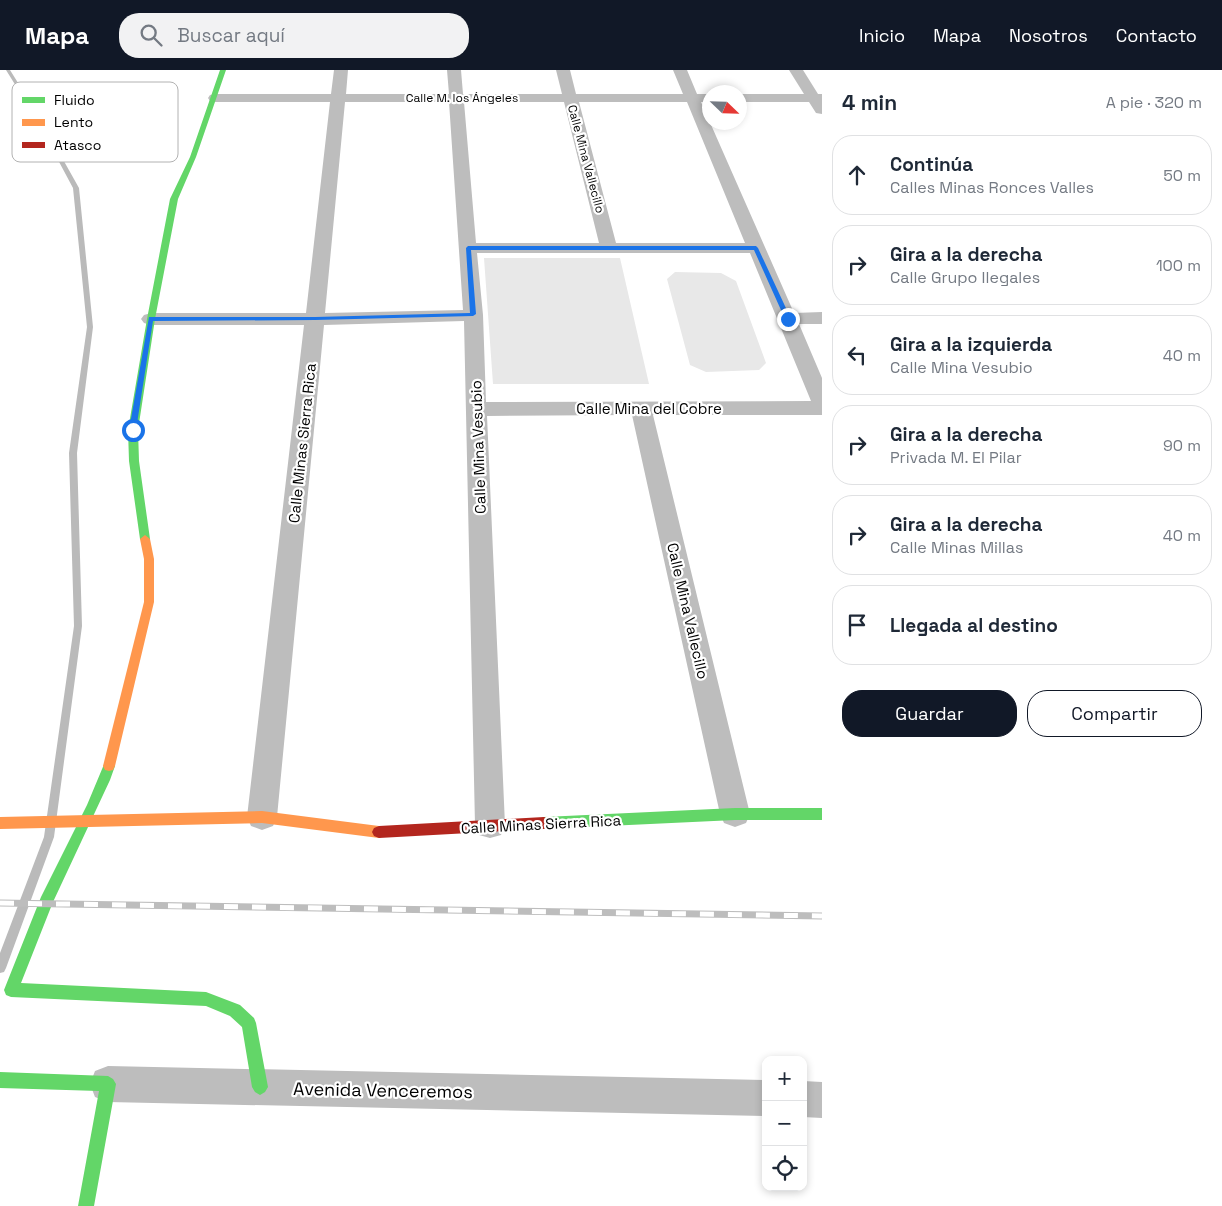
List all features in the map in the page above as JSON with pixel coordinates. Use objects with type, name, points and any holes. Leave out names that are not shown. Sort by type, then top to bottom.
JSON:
[{"type":"street","points":[[223,70],[215,98],[193,157],[174,200],[151,319],[133,430],[134,461],[149,560],[149,602],[105,778],[5,990],[206,999],[220,1002],[235,1010],[249,1023],[260,1087]]},
{"type":"street","name":"Calle Minas Sierra Rica","points":[[262,817],[341,70]]},
{"type":"street","name":"Calle Mina Vesubio","points":[[454,70],[473,314],[490,825]]},
{"type":"street","name":"Calle Mina Vallecillo","points":[[563,70],[609,248]]},
{"type":"street","points":[[680,70],[701,98],[756,248],[822,402]]},
{"type":"street","points":[[796,70],[819,102]]},
{"type":"street","name":"Calle M. los Ángeles","points":[[215,98],[701,98]]},
{"type":"street","points":[[747,98],[819,102]]},
{"type":"street","points":[[468,248],[756,248]]},
{"type":"street","points":[[151,319],[315,318],[473,314]]},
{"type":"street","points":[[788,319],[822,318]]},
{"type":"street","name":"Calle Mina Vallecillo","points":[[642,408],[736,814]]},
{"type":"street","name":"Calle Mina del Cobre","points":[[477,409],[822,408]]},
{"type":"street","name":"Calle Minas Sierra Rica","points":[[0,823],[262,817],[385,833],[490,825],[736,814],[822,814]]},
{"type":"street","name":"Avenida Venceremos","points":[[0,1080],[762,1098]]},
{"type":"street","points":[[86,1206],[108,1084]]},
{"type":"street","points":[[807,1099],[822,1100]]},
{"type":"shaded area","points":[[484,258],[620,258],[649,384],[493,384]]},
{"type":"shaded area","points":[[675,272],[721,273],[736,281],[766,363],[759,370],[706,372],[690,365],[667,279]]},
{"type":"waterway","points":[[8,70],[15,82]]},
{"type":"waterway","points":[[0,968],[49,837],[78,626],[73,453],[90,327],[76,188],[62,162]]},
{"type":"railway","points":[[0,903],[822,916]]},
{"type":"traffic: fast","points":[[145,539],[134,461],[133,430],[151,319],[174,199],[193,157],[223,70]]},
{"type":"traffic: fast","points":[[109,766],[92,807],[46,902],[11,990],[206,999],[235,1010],[249,1023],[260,1087]]},
{"type":"traffic: fast","points":[[544,823],[735,814],[822,814]]},
{"type":"traffic: fast","points":[[0,1080],[108,1084],[86,1206]]},
{"type":"traffic: slow","points":[[109,766],[149,602],[149,559],[145,539]]},
{"type":"traffic: slow","points":[[0,823],[262,817],[379,832]]},
{"type":"traffic: jam","points":[[379,832],[544,823]]},
{"type":"route","points":[[133,430],[151,319],[315,318],[473,314],[468,248],[756,248],[788,319]]}]
